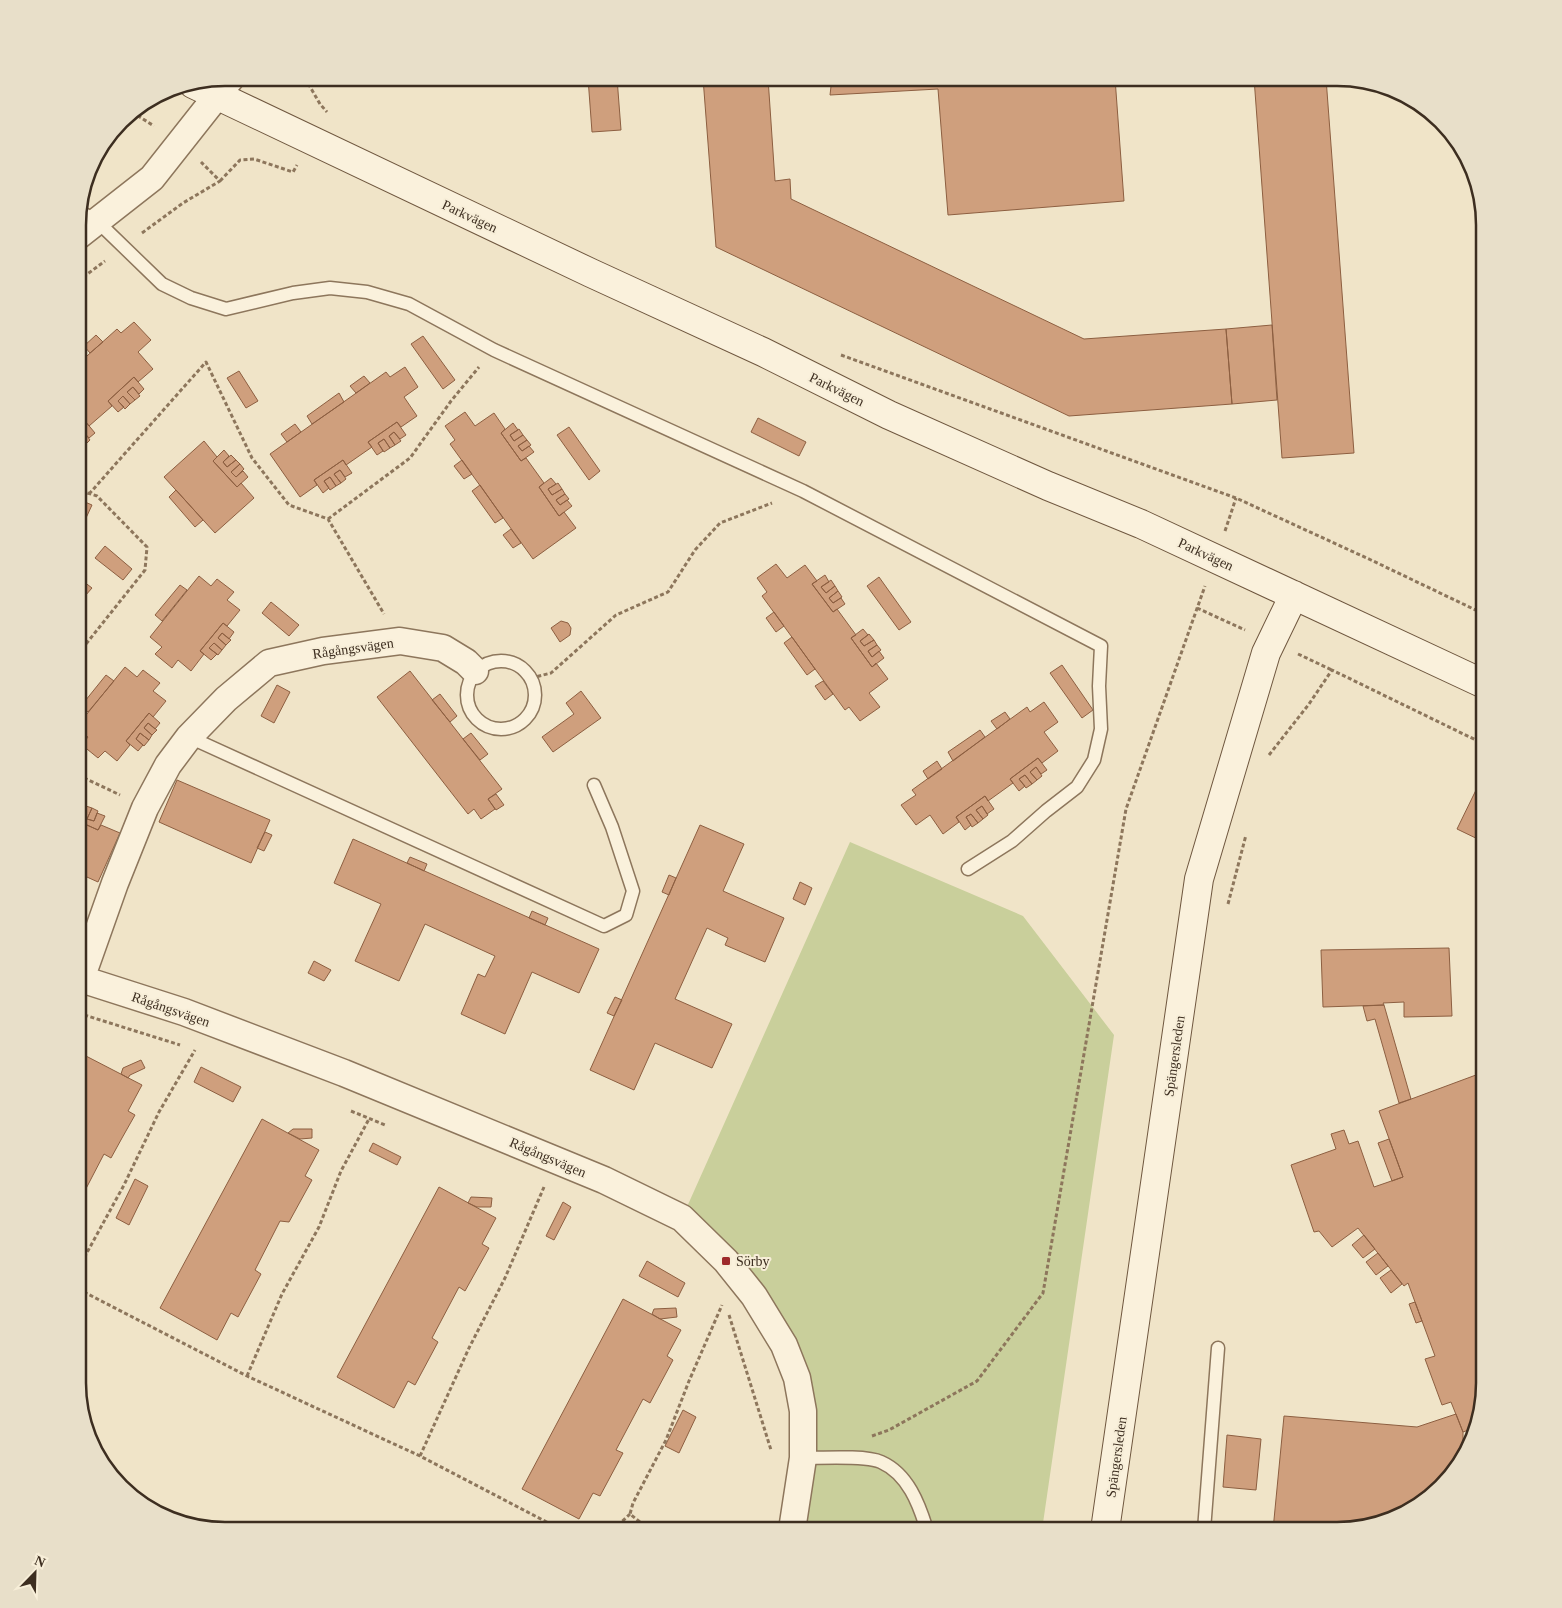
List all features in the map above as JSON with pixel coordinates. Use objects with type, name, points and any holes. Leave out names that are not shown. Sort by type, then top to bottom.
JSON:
[{"type":"main road","name":"Parkvägen","points":[[216,87],[591,273],[763,352],[889,415],[1040,482],[1141,524],[1476,680]]},
{"type":"main road","name":"Spängersleden","points":[[1106,1522],[1199,879],[1266,653],[1294,594]]},
{"type":"street","points":[[87,222],[152,178],[213,87]]},
{"type":"street","name":"Rågångsvägen","points":[[86,958],[145,808],[168,765],[190,737],[226,699],[269,663],[323,651],[400,641],[443,648],[475,670]]},
{"type":"street","name":"Rågångsvägen","points":[[86,980],[184,1012],[344,1073],[604,1180],[682,1218],[726,1261],[754,1296],[784,1345],[798,1378],[802,1411],[804,1458],[793,1522]]},
{"type":"lane","points":[[87,225],[162,284],[191,298],[226,309],[292,293],[330,288],[367,292],[409,304],[494,350],[803,491],[1101,646],[1098,686],[1101,728],[1094,760],[1077,787],[1012,840],[968,869]]},
{"type":"lane","points":[[494,660],[516,663],[531,678],[536,699],[527,718],[508,729],[486,727],[470,712],[466,690],[475,670],[494,660]]},
{"type":"lane","points":[[190,737],[604,926],[626,915],[633,891],[612,827],[594,785]]},
{"type":"lane","points":[[1205,1522],[1218,1348]]},
{"type":"lane","points":[[804,1458],[880,1461],[899,1472],[910,1489],[924,1522]]},
{"type":"path","points":[[311,87],[320,104],[334,117]]},
{"type":"path","points":[[328,520],[410,458],[450,401],[494,350]]},
{"type":"path","points":[[835,352],[1236,498],[1476,610]]},
{"type":"path","points":[[87,643],[144,570],[147,548],[97,496],[89,494],[206,362],[252,458],[289,505],[328,520],[400,641]]},
{"type":"path","points":[[531,678],[551,673],[616,615],[668,592],[695,550],[720,523],[803,491]]},
{"type":"path","points":[[840,1458],[848,1444],[889,1430],[977,1381],[1043,1294],[1126,809],[1236,498]]},
{"type":"path","points":[[1266,758],[1309,704],[1332,670],[1476,740]]},
{"type":"path","points":[[87,779],[145,808]]},
{"type":"path","points":[[1226,912],[1246,835]]},
{"type":"path","points":[[86,1016],[204,1053]]},
{"type":"path","points":[[86,1254],[124,1185],[159,1112],[195,1050]]},
{"type":"path","points":[[344,1108],[387,1126]]},
{"type":"path","points":[[247,1376],[282,1294],[319,1227],[340,1171],[370,1119]]},
{"type":"path","points":[[420,1456],[469,1348],[505,1278],[546,1184]]},
{"type":"path","points":[[86,1293],[247,1376],[420,1456],[547,1522]]},
{"type":"path","points":[[622,1522],[630,1514],[633,1503],[666,1440],[688,1381],[725,1300],[771,1447],[771,1455]]},
{"type":"path","points":[[630,1514],[640,1522]]},
{"type":"green space","points":[[850,842],[1023,916],[1114,1035],[1043,1522],[792,1522],[797,1378],[682,1218]]},
{"type":"building","points":[[589,87],[618,87],[621,130],[592,132]]},
{"type":"building","points":[[704,87],[769,87],[775,181],[790,179],[791,199],[1084,339],[1226,329],[1232,404],[1069,416],[716,247]]},
{"type":"building","points":[[831,87],[1116,87],[1124,201],[948,215],[938,89],[830,95]]},
{"type":"building","points":[[1255,87],[1327,87],[1354,453],[1282,458]]},
{"type":"building","points":[[134,322],[151,340],[138,352],[153,369],[138,382],[134,377],[108,401],[112,406],[89,426],[87,423],[87,356],[117,329],[121,333]]},
{"type":"building","points":[[1272,325],[1277,400],[1232,404],[1226,329]]},
{"type":"building","points":[[96,335],[103,342],[90,353],[87,349],[87,343]]},
{"type":"building","points":[[423,336],[455,380],[443,389],[411,344]]},
{"type":"building","points":[[405,367],[418,387],[404,397],[417,416],[401,427],[397,422],[368,442],[372,447],[346,465],[343,460],[314,480],[317,485],[300,497],[270,454],[386,372],[390,377]]},
{"type":"building","points":[[239,371],[258,401],[246,408],[227,378]]},
{"type":"building","points":[[364,376],[370,383],[356,393],[350,386]]},
{"type":"building","points":[[134,377],[144,389],[139,394],[133,387],[127,392],[135,400],[130,404],[123,396],[118,401],[124,407],[118,412],[108,401]]},
{"type":"building","points":[[133,387],[140,396],[135,400],[127,392]]},
{"type":"building","points":[[339,393],[344,402],[312,424],[307,416]]},
{"type":"building","points":[[123,396],[130,404],[125,409],[118,401]]},
{"type":"building","points":[[465,412],[475,426],[494,413],[505,429],[501,433],[521,461],[526,458],[544,483],[539,487],[559,516],[564,512],[576,528],[533,559],[450,444],[455,440],[445,426]]},
{"type":"building","points":[[758,418],[806,442],[799,456],[751,432]]},
{"type":"building","points":[[397,422],[406,435],[400,439],[394,432],[389,436],[395,445],[390,448],[384,439],[378,443],[383,451],[377,455],[368,442]]},
{"type":"building","points":[[87,423],[95,433],[89,438],[87,435]]},
{"type":"building","points":[[513,423],[518,430],[510,435],[514,441],[523,435],[527,440],[518,446],[522,451],[529,446],[534,452],[521,461],[501,433]]},
{"type":"building","points":[[295,424],[301,432],[287,442],[281,434]]},
{"type":"building","points":[[569,427],[600,471],[589,480],[557,435]]},
{"type":"building","points":[[519,429],[523,435],[514,441],[510,435]]},
{"type":"building","points":[[394,432],[401,441],[395,445],[389,436]]},
{"type":"building","points":[[384,439],[390,448],[384,452],[378,443]]},
{"type":"building","points":[[527,440],[531,445],[522,451],[518,446]]},
{"type":"building","points":[[204,441],[217,457],[213,461],[237,487],[241,483],[254,498],[215,533],[164,477]]},
{"type":"building","points":[[224,450],[229,456],[223,462],[227,467],[236,460],[240,464],[231,472],[236,477],[243,471],[248,477],[237,487],[213,461]]},
{"type":"building","points":[[231,455],[236,460],[227,467],[223,462]]},
{"type":"building","points":[[343,460],[352,473],[345,477],[340,470],[334,474],[341,483],[336,486],[330,477],[324,481],[329,488],[323,493],[314,480]]},
{"type":"building","points":[[462,460],[472,474],[464,479],[454,466]]},
{"type":"building","points":[[240,464],[244,469],[236,477],[231,472]]},
{"type":"building","points":[[340,470],[346,479],[341,483],[334,474]]},
{"type":"building","points":[[330,477],[336,486],[330,490],[324,481]]},
{"type":"building","points":[[551,478],[556,484],[548,489],[552,495],[562,489],[565,494],[556,500],[560,505],[567,500],[572,506],[559,516],[539,487]]},
{"type":"building","points":[[558,483],[562,489],[552,495],[548,489]]},
{"type":"building","points":[[480,485],[503,518],[495,523],[472,491]]},
{"type":"building","points":[[176,490],[203,520],[195,527],[169,497]]},
{"type":"building","points":[[565,494],[569,499],[560,505],[556,500]]},
{"type":"building","points":[[87,503],[92,505],[87,516]]},
{"type":"building","points":[[511,529],[521,543],[513,548],[503,535]]},
{"type":"building","points":[[105,546],[132,569],[123,580],[95,558]]},
{"type":"building","points":[[776,564],[787,578],[805,565],[817,581],[812,584],[833,612],[837,609],[856,635],[851,638],[872,667],[876,663],[888,679],[869,693],[880,707],[860,721],[849,707],[845,710],[762,596],[767,592],[757,578]]},
{"type":"building","points":[[825,575],[829,582],[821,587],[826,593],[835,586],[838,591],[829,598],[833,603],[841,598],[845,604],[833,612],[812,584]]},
{"type":"building","points":[[199,576],[211,586],[217,579],[234,592],[227,600],[240,610],[227,626],[223,623],[200,651],[204,654],[191,671],[178,660],[172,668],[155,654],[162,647],[150,637]]},
{"type":"building","points":[[879,577],[911,622],[899,630],[867,586]]},
{"type":"building","points":[[831,580],[835,586],[826,593],[821,587]]},
{"type":"building","points":[[87,584],[92,588],[87,594]]},
{"type":"building","points":[[180,585],[187,590],[162,621],[155,615]]},
{"type":"building","points":[[838,591],[842,597],[833,603],[829,598]]},
{"type":"building","points":[[271,602],[299,625],[289,636],[262,613]]},
{"type":"building","points":[[774,612],[784,626],[776,632],[766,618]]},
{"type":"building","points":[[561,621],[568,623],[571,628],[570,635],[560,642],[551,628]]},
{"type":"building","points":[[223,623],[234,632],[229,639],[222,633],[218,638],[226,645],[222,650],[214,643],[209,648],[217,654],[211,660],[200,651]]},
{"type":"building","points":[[863,629],[868,635],[860,641],[864,646],[874,640],[877,645],[868,651],[872,657],[879,651],[884,658],[872,667],[851,638]]},
{"type":"building","points":[[222,633],[231,640],[226,645],[218,638]]},
{"type":"building","points":[[869,634],[874,640],[864,646],[860,641]]},
{"type":"building","points":[[792,637],[815,669],[807,675],[784,643]]},
{"type":"building","points":[[214,643],[222,650],[218,655],[209,648]]},
{"type":"building","points":[[877,645],[881,650],[872,657],[868,651]]},
{"type":"building","points":[[1062,665],[1093,710],[1082,718],[1050,673]]},
{"type":"building","points":[[125,667],[137,677],[143,670],[160,683],[153,691],[166,701],[153,717],[149,713],[126,741],[130,745],[117,761],[105,751],[98,758],[87,749],[87,714]]},
{"type":"building","points":[[410,671],[502,789],[488,799],[495,809],[481,819],[474,809],[468,814],[377,697]]},
{"type":"building","points":[[106,675],[114,681],[88,712],[87,699]]},
{"type":"building","points":[[823,681],[833,694],[825,700],[815,686]]},
{"type":"building","points":[[277,685],[290,692],[274,723],[261,716]]},
{"type":"building","points":[[581,691],[601,718],[553,752],[542,737],[574,714],[566,703]]},
{"type":"building","points":[[440,694],[457,716],[450,722],[432,700]]},
{"type":"building","points":[[1044,702],[1058,722],[1044,732],[1058,751],[1042,763],[1038,758],[1010,779],[1013,783],[988,801],[985,796],[956,817],[959,822],[943,834],[930,815],[916,825],[901,805],[916,795],[912,790],[1027,707],[1030,712]]},
{"type":"building","points":[[1005,712],[1010,719],[997,729],[991,721]]},
{"type":"building","points":[[149,713],[160,723],[155,729],[148,723],[144,728],[152,735],[149,740],[140,733],[136,739],[143,745],[138,751],[126,741]]},
{"type":"building","points":[[148,723],[157,730],[152,735],[144,728]]},
{"type":"building","points":[[980,730],[985,737],[953,761],[948,752]]},
{"type":"building","points":[[140,733],[149,740],[144,746],[136,739]]},
{"type":"building","points":[[471,733],[488,754],[480,760],[463,739]]},
{"type":"building","points":[[1038,758],[1047,770],[1041,774],[1036,767],[1030,772],[1037,780],[1032,784],[1025,775],[1019,779],[1025,786],[1019,791],[1010,779]]},
{"type":"building","points":[[937,761],[942,769],[928,779],[923,771]]},
{"type":"building","points":[[1036,767],[1042,776],[1037,780],[1030,772]]},
{"type":"building","points":[[1025,775],[1032,784],[1026,788],[1019,779]]},
{"type":"building","points":[[177,780],[270,820],[251,863],[159,822]]},
{"type":"building","points":[[1476,790],[1476,838],[1457,829]]},
{"type":"building","points":[[496,794],[504,805],[496,810],[488,799]]},
{"type":"building","points":[[985,796],[994,809],[987,814],[982,806],[976,810],[983,819],[978,823],[971,814],[966,817],[971,825],[965,830],[956,817]]},
{"type":"building","points":[[86,806],[92,808],[87,819],[94,821],[97,813],[105,816],[98,830],[86,825]]},
{"type":"building","points":[[982,806],[988,815],[983,819],[976,810]]},
{"type":"building","points":[[92,808],[98,811],[94,821],[87,819]]},
{"type":"building","points":[[971,814],[978,823],[972,827],[966,817]]},
{"type":"building","points":[[86,825],[98,830],[101,825],[120,833],[98,882],[86,877]]},
{"type":"building","points":[[700,825],[744,844],[723,891],[784,918],[765,962],[725,945],[728,938],[707,928],[675,999],[732,1024],[712,1068],[655,1043],[634,1090],[590,1070]]},
{"type":"building","points":[[265,832],[272,835],[264,851],[257,848]]},
{"type":"building","points":[[353,839],[599,949],[579,993],[532,972],[505,1034],[461,1014],[478,974],[485,977],[495,956],[425,924],[399,981],[355,961],[381,904],[334,883]]},
{"type":"building","points":[[410,857],[427,864],[424,871],[407,863]]},
{"type":"building","points":[[669,875],[676,878],[669,895],[662,892]]},
{"type":"building","points":[[800,882],[812,888],[805,905],[793,899]]},
{"type":"building","points":[[532,911],[548,918],[545,925],[529,918]]},
{"type":"building","points":[[1449,948],[1452,1016],[1404,1017],[1404,1002],[1383,1003],[1384,1005],[1323,1007],[1321,950]]},
{"type":"building","points":[[314,961],[331,970],[324,981],[308,973]]},
{"type":"building","points":[[615,997],[622,1000],[614,1016],[607,1013]]},
{"type":"building","points":[[1384,1005],[1411,1099],[1399,1103],[1375,1019],[1367,1021],[1363,1006]]},
{"type":"building","points":[[86,1056],[142,1085],[128,1111],[135,1115],[111,1158],[104,1154],[86,1188]]},
{"type":"building","points":[[141,1060],[145,1068],[130,1075],[128,1078],[121,1074],[123,1068]]},
{"type":"building","points":[[201,1067],[241,1087],[233,1102],[194,1082]]},
{"type":"building","points":[[1476,1075],[1476,1383],[1471,1419],[1466,1431],[1463,1432],[1451,1402],[1442,1405],[1425,1359],[1435,1356],[1408,1283],[1404,1286],[1358,1228],[1332,1247],[1319,1231],[1314,1232],[1291,1165],[1336,1149],[1331,1134],[1344,1130],[1349,1144],[1358,1141],[1374,1187],[1403,1177],[1379,1111]]},
{"type":"building","points":[[262,1119],[319,1150],[305,1176],[312,1180],[289,1222],[280,1221],[255,1270],[261,1274],[238,1317],[231,1313],[217,1340],[160,1308]]},
{"type":"building","points":[[293,1129],[312,1129],[312,1138],[300,1139],[288,1133]]},
{"type":"building","points":[[1389,1139],[1403,1177],[1392,1181],[1378,1143]]},
{"type":"building","points":[[373,1143],[401,1157],[397,1165],[369,1151]]},
{"type":"building","points":[[135,1179],[148,1186],[129,1225],[116,1218]]},
{"type":"building","points":[[439,1187],[496,1218],[482,1244],[489,1248],[465,1291],[459,1287],[432,1338],[438,1342],[415,1385],[408,1381],[394,1408],[337,1377]]},
{"type":"building","points":[[471,1197],[492,1198],[491,1207],[477,1207],[468,1203]]},
{"type":"building","points":[[563,1202],[571,1207],[554,1240],[546,1236]]},
{"type":"building","points":[[1364,1235],[1375,1249],[1363,1258],[1352,1245]]},
{"type":"building","points":[[1378,1253],[1388,1266],[1376,1275],[1366,1262]]},
{"type":"building","points":[[647,1261],[685,1283],[678,1297],[639,1276]]},
{"type":"building","points":[[1391,1270],[1402,1284],[1391,1293],[1380,1278]]},
{"type":"building","points":[[623,1299],[681,1330],[667,1356],[673,1360],[650,1403],[643,1399],[616,1450],[623,1453],[600,1496],[593,1493],[579,1519],[522,1489]]},
{"type":"building","points":[[1415,1302],[1422,1321],[1416,1323],[1409,1304]]},
{"type":"building","points":[[676,1308],[677,1317],[660,1319],[652,1314],[654,1309]]},
{"type":"building","points":[[683,1410],[696,1417],[679,1453],[665,1446]]},
{"type":"building","points":[[1456,1414],[1463,1432],[1463,1439],[1447,1467],[1428,1487],[1414,1498],[1381,1514],[1355,1521],[1274,1522],[1284,1416],[1417,1427]]},
{"type":"building","points":[[1227,1435],[1261,1439],[1256,1490],[1223,1487]]},
{"type":"place","name":"Sörby","points":[[726,1261]]}]
